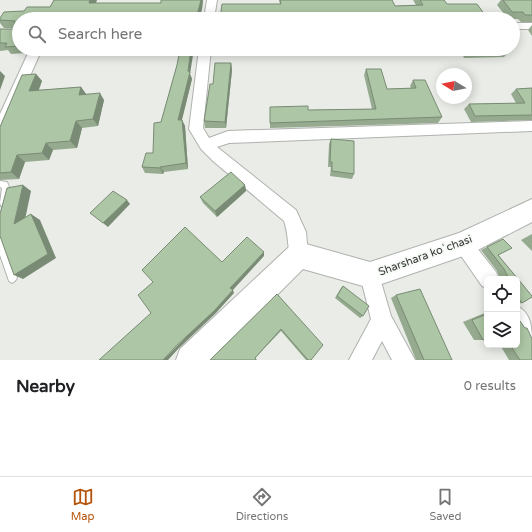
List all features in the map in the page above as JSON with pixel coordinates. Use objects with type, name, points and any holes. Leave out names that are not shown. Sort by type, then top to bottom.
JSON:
[{"type":"street","points":[[210,12],[212,0]]},
{"type":"street","points":[[520,26],[532,26]]},
{"type":"street","points":[[0,134],[10,105],[33,56]]},
{"type":"street","points":[[191,360],[299,255],[297,232],[290,216],[218,157],[206,144],[196,129],[204,56]]},
{"type":"street","points":[[206,144],[228,137],[532,126]]},
{"type":"street","name":"Sharshara koʻchasi","points":[[299,255],[370,275],[462,244],[532,210]]},
{"type":"street","points":[[462,244],[487,276]]},
{"type":"street","points":[[370,275],[382,320],[404,360]]},
{"type":"street","points":[[360,360],[382,320]]},
{"type":"street","points":[[520,320],[532,335]]},
{"type":"lane","points":[[0,184],[4,184],[6,188],[1,244],[12,278]]},
{"type":"building","points":[[54,0],[90,0],[89,3],[161,3],[161,0],[201,0],[198,12],[12,12],[12,21],[0,20],[4,12],[24,11],[27,7],[50,7]]},
{"type":"building","points":[[280,0],[392,0],[395,6],[423,5],[420,0],[444,0],[447,4],[477,4],[483,12],[221,12],[222,4],[281,4]]},
{"type":"building","points":[[503,0],[532,0],[532,15],[525,15],[523,12],[512,12]]},
{"type":"building","points":[[0,29],[12,29],[12,46],[5,47],[7,43],[0,43]]},
{"type":"building","points":[[179,56],[190,56],[188,71],[190,72],[178,120],[182,120],[186,163],[160,168],[142,167],[146,153],[153,153],[154,123],[161,122]]},
{"type":"building","points":[[215,63],[231,63],[225,122],[204,121],[210,84],[213,84]]},
{"type":"building","points":[[366,69],[381,69],[387,89],[416,88],[413,80],[425,80],[442,117],[270,123],[270,107],[308,106],[308,110],[376,109]]},
{"type":"building","points":[[36,74],[29,91],[81,87],[79,95],[100,93],[93,119],[76,121],[70,141],[46,143],[42,153],[17,155],[11,172],[0,173],[0,127],[22,75]]},
{"type":"building","points":[[532,88],[532,115],[475,116],[469,104],[525,103],[516,89]]},
{"type":"building","points":[[331,139],[354,141],[354,174],[332,171],[332,162],[330,162]]},
{"type":"building","points":[[231,172],[245,185],[215,211],[200,197]]},
{"type":"building","points":[[23,185],[14,224],[31,214],[48,254],[14,275],[0,236],[0,214],[7,188]]},
{"type":"building","points":[[113,191],[127,200],[103,223],[90,213]]},
{"type":"building","points":[[185,227],[222,262],[247,237],[264,252],[230,288],[233,290],[214,311],[163,360],[99,360],[151,313],[138,295],[153,282],[142,270]]},
{"type":"building","points":[[503,239],[512,248],[498,255],[515,276],[508,276],[487,247]]},
{"type":"building","points":[[520,282],[532,296],[522,303],[520,300]]},
{"type":"building","points":[[343,286],[369,306],[363,316],[337,296]]},
{"type":"building","points":[[420,289],[452,360],[424,360],[396,295]]},
{"type":"building","points":[[277,294],[323,345],[311,360],[308,360],[281,329],[255,358],[256,360],[210,360]]},
{"type":"building","points":[[484,315],[484,340],[483,340],[472,320]]},
{"type":"building","points":[[520,321],[525,328],[527,328],[532,339],[532,360],[520,360],[512,348],[520,348]]}]
